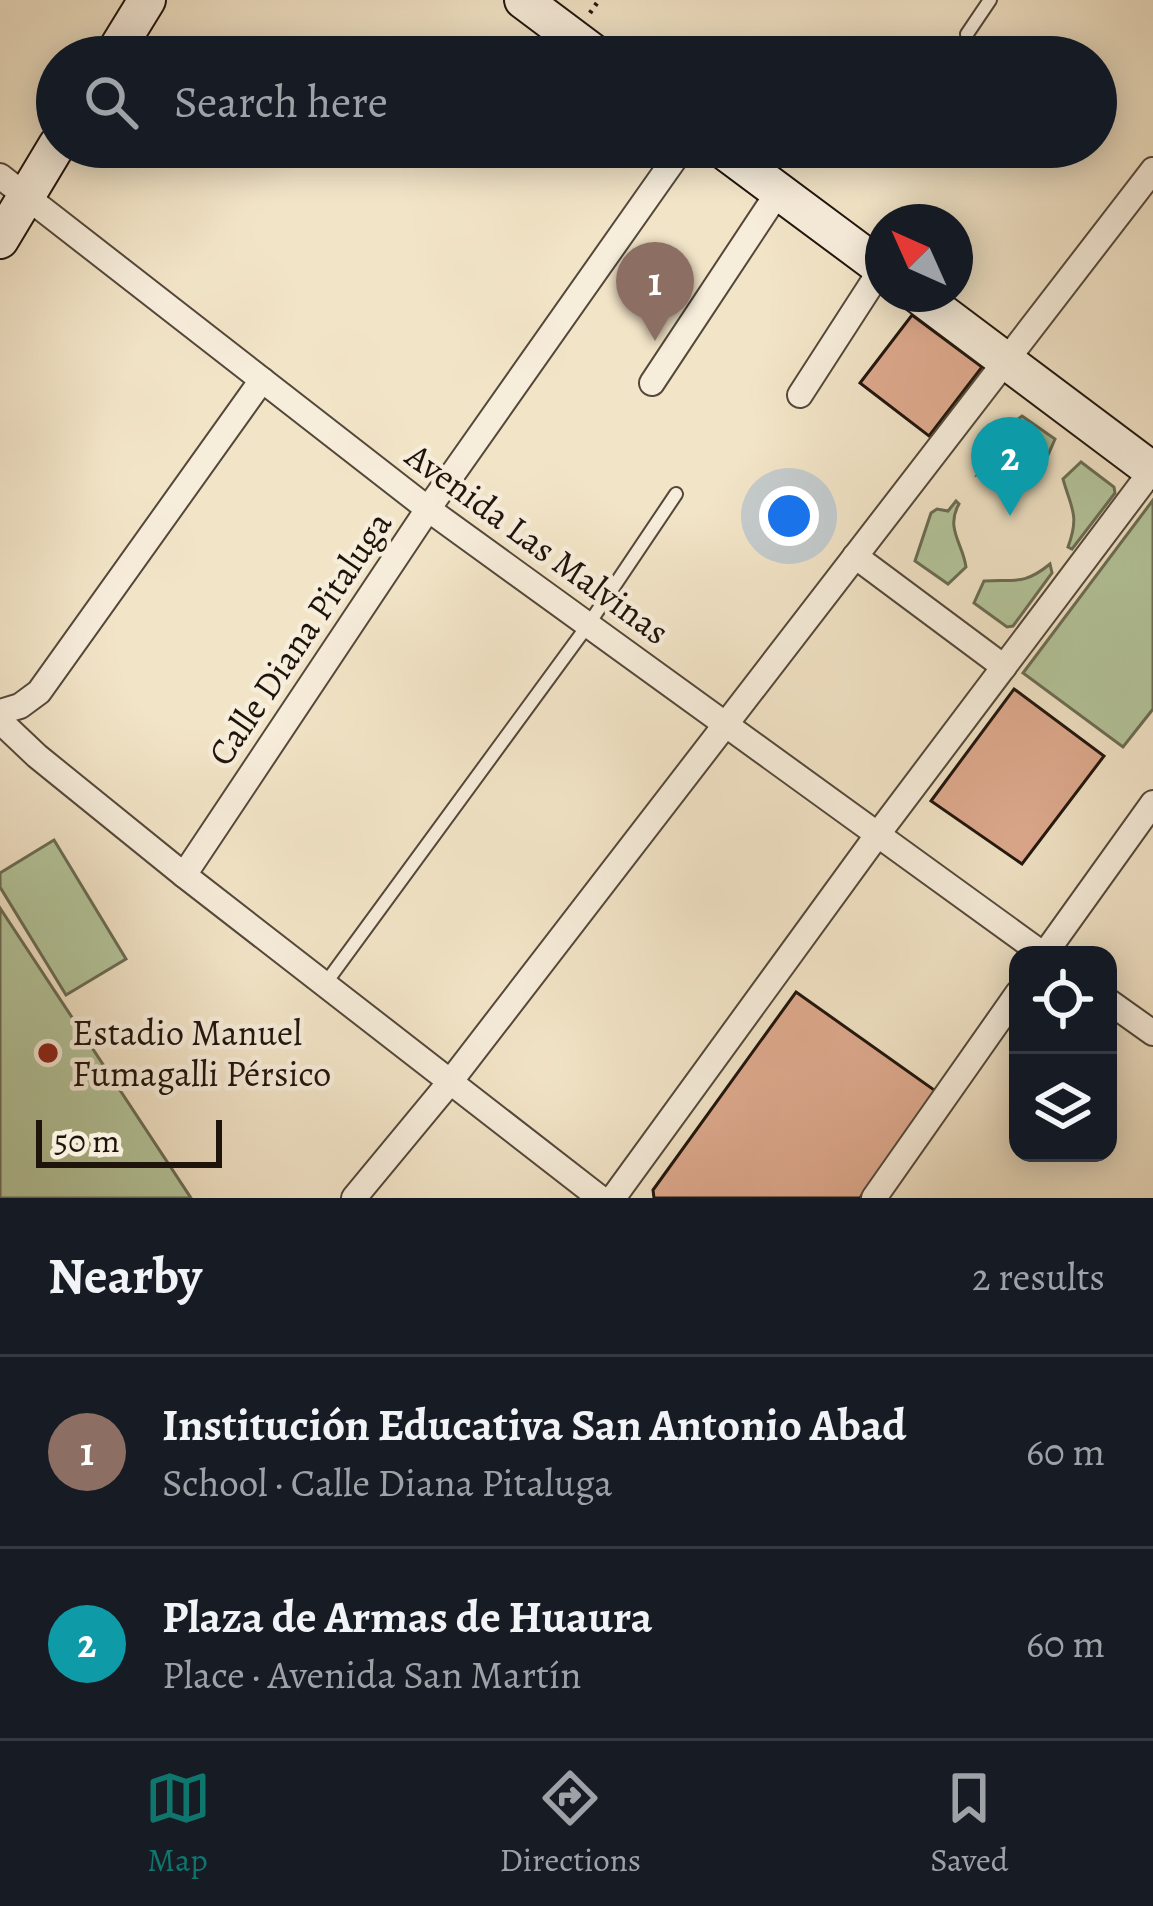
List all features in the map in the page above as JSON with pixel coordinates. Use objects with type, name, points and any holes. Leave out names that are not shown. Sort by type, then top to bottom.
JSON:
[{"type":"main road","points":[[125,36],[147,0]]},
{"type":"main road","points":[[523,0],[571,36]]},
{"type":"main road","points":[[0,240],[13,186],[36,165]]},
{"type":"main road","points":[[748,168],[865,255]]},
{"type":"main road","points":[[941,312],[1153,470]]},
{"type":"street","name":"Calle Diana Pitaluga","points":[[184,875],[428,509],[668,168]]},
{"type":"street","points":[[354,1198],[450,1082],[1153,170]]},
{"type":"street","name":"Avenida Las Malvinas","points":[[13,186],[428,509],[1032,946]]},
{"type":"street","points":[[652,383],[779,191]]},
{"type":"street","points":[[800,395],[865,294]]},
{"type":"street","points":[[262,380],[38,692],[0,717],[37,756],[184,875],[601,1198]]},
{"type":"street","points":[[613,1198],[1153,470]]},
{"type":"street","points":[[855,556],[1004,667]]},
{"type":"street","points":[[1051,946],[1152,807]]},
{"type":"street","points":[[874,1198],[1009,1006]]},
{"type":"street","points":[[1117,1007],[1153,1033]]},
{"type":"lane","points":[[967,34],[990,0]]},
{"type":"lane","points":[[325,984],[588,625],[676,494]]},
{"type":"green space","points":[[1022,416],[1055,439],[1045,462],[1009,461],[978,474],[985,463],[982,446]]},
{"type":"green space","points":[[1081,462],[1114,487],[1115,493],[1072,549],[1068,547],[1073,512],[1063,479]]},
{"type":"green space","points":[[1153,500],[1153,709],[1123,747],[1023,673]]},
{"type":"green space","points":[[956,501],[954,528],[966,567],[948,584],[915,561],[931,513],[948,511]]},
{"type":"green space","points":[[1050,564],[1052,573],[1013,626],[1007,627],[974,603],[984,581],[1025,579]]},
{"type":"green space","points":[[54,840],[126,959],[66,995],[0,887],[0,873]]},
{"type":"green space","name":"Estadio Manuel Fumagalli Pérsico","points":[[0,908],[191,1198],[0,1198]]},
{"type":"building","points":[[912,315],[982,367],[929,436],[860,383]]},
{"type":"building","points":[[1014,689],[1104,756],[1022,864],[931,801]]},
{"type":"building","points":[[796,992],[937,1092],[860,1198],[654,1198],[653,1190]]},
{"type":"place","name":"Institución Educativa San Antonio Abad","points":[[655,341]]},
{"type":"place","name":"Plaza de Armas de Huaura","points":[[1010,516]]},
{"type":"place","name":"Estadio Manuel Fumagalli Pérsico","points":[[48,1053]]}]
